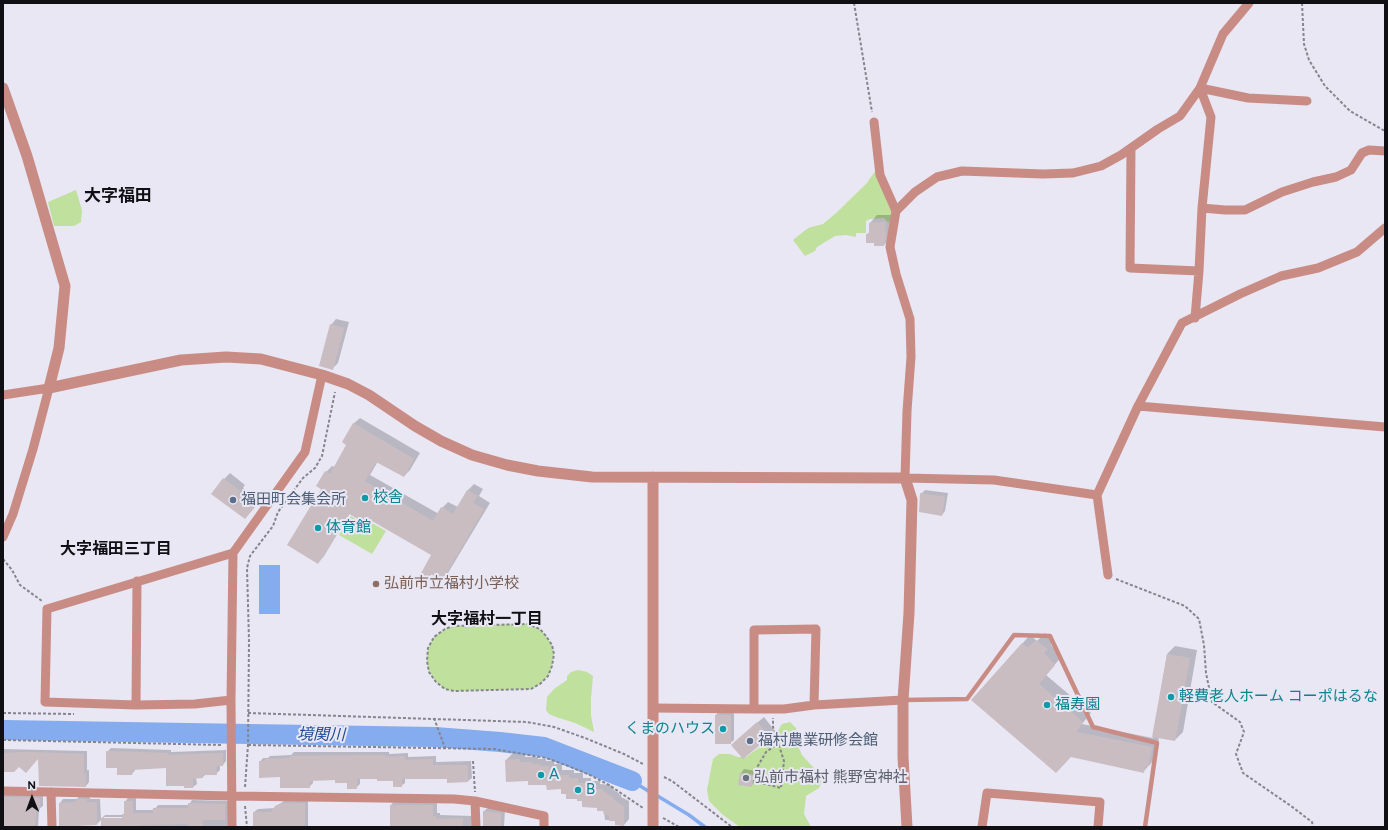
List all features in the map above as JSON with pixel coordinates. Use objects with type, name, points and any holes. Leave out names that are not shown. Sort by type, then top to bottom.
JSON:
[{"type":"street","points":[[896,211],[915,192],[937,177],[962,171],[1043,174],[1073,173],[1101,166],[1180,116],[1200,88],[1223,34],[1249,3]]},
{"type":"street","points":[[1200,88],[1248,98],[1307,101]]},
{"type":"street","points":[[1195,318],[1202,208],[1211,117],[1200,88]]},
{"type":"street","points":[[3,537],[13,514],[33,450],[49,388],[59,348],[66,286],[27,156],[4,93]]},
{"type":"street","points":[[874,122],[880,175],[896,211],[890,247],[896,274],[910,318],[911,357],[907,411],[905,478],[912,500],[910,613],[903,700],[903,757],[907,827]]},
{"type":"street","points":[[1131,148],[1130,268],[1199,271]]},
{"type":"street","points":[[1202,208],[1244,210],[1282,192],[1313,182],[1336,177],[1352,170],[1362,153],[1369,150],[1385,151]]},
{"type":"street","points":[[1108,575],[1098,495],[1138,406],[1182,324],[1240,294],[1281,276],[1318,268],[1357,252],[1385,228]]},
{"type":"street","points":[[3,395],[49,388],[176,360],[226,357],[261,359],[322,375],[348,384],[369,395],[415,426],[441,441],[472,455],[507,465],[538,471],[592,477],[905,478],[994,480],[1098,495]]},
{"type":"street","points":[[232,827],[231,700],[233,553],[305,452],[322,375]]},
{"type":"street","points":[[1138,406],[1385,427]]},
{"type":"street","points":[[653,477],[654,827]]},
{"type":"street","points":[[231,700],[195,704],[136,705],[45,702],[47,608],[233,553]]},
{"type":"street","points":[[136,705],[137,581]]},
{"type":"street","points":[[754,709],[754,630],[816,629],[814,705]]},
{"type":"street","points":[[653,708],[784,709],[814,705],[903,700]]},
{"type":"street","points":[[3,791],[454,799],[475,801],[544,816],[544,827]]},
{"type":"street","points":[[51,792],[52,827]]},
{"type":"street","points":[[982,827],[987,792],[1100,802],[1098,827]]},
{"type":"street","points":[[475,801],[476,827]]},
{"type":"lane","points":[[903,700],[968,699],[1014,635],[1050,636],[1093,727],[1158,743],[1145,827]]},
{"type":"path","points":[[854,3],[874,122]]},
{"type":"path","points":[[1302,3],[1304,44],[1309,60],[1325,86],[1350,111],[1385,132]]},
{"type":"path","points":[[245,791],[248,745],[247,568],[250,556],[272,526],[278,512],[303,478],[315,468],[322,456],[335,390]]},
{"type":"path","points":[[3,559],[12,570],[20,585],[42,601],[47,608]]},
{"type":"path","points":[[1108,575],[1185,606],[1199,619],[1204,645],[1206,673],[1212,702],[1240,722],[1244,732],[1236,754],[1243,773],[1312,822],[1313,827]]},
{"type":"path","points":[[527,624],[540,629],[552,645],[554,654],[552,666],[548,676],[532,689],[454,691],[445,689],[436,682],[429,672],[427,662],[428,648],[434,637],[444,629],[453,626],[527,624]]},
{"type":"path","points":[[752,781],[781,788],[784,761],[774,727],[772,709]]},
{"type":"path","points":[[248,713],[527,722],[554,727],[624,754],[653,773],[672,781],[732,827]]},
{"type":"path","points":[[434,718],[445,748]]},
{"type":"path","points":[[3,740],[232,745]]},
{"type":"path","points":[[755,771],[766,752],[779,743]]},
{"type":"path","points":[[248,745],[494,749],[546,758],[590,774],[636,804],[654,811],[680,827]]},
{"type":"path","points":[[473,761],[475,801]]},
{"type":"path","points":[[245,802],[247,827]]},
{"type":"green space","points":[[876,170],[893,211],[889,223],[884,218],[870,219],[866,221],[866,233],[856,233],[856,237],[846,235],[835,236],[817,247],[815,251],[805,256],[793,240],[808,228],[823,224],[835,214],[866,184]]},
{"type":"green space","points":[[76,190],[82,210],[81,222],[74,226],[54,226],[48,202]]},
{"type":"green space","points":[[351,516],[369,527],[372,523],[386,531],[372,554],[339,535]]},
{"type":"green space","points":[[527,624],[540,629],[552,645],[554,654],[552,666],[548,676],[540,684],[531,689],[454,691],[445,689],[436,682],[429,672],[427,661],[428,648],[434,637],[445,629],[453,626]]},
{"type":"green space","points":[[578,670],[587,672],[593,676],[591,715],[594,732],[575,723],[549,714],[546,710],[547,697],[554,689],[567,680],[567,676],[571,672]]},
{"type":"green space","points":[[790,722],[796,728],[797,744],[802,755],[823,778],[819,788],[806,796],[804,814],[811,827],[740,827],[723,815],[709,801],[707,790],[713,759],[719,754],[730,754],[738,757],[746,757],[774,737],[782,724]]},
{"type":"water","points":[[259,565],[280,565],[280,614],[259,614]]},
{"type":"building","points":[[885,222],[886,236],[884,246],[874,246],[874,243],[866,243],[866,234],[869,234],[869,223]]},
{"type":"building","points":[[330,324],[344,328],[333,370],[319,366]]},
{"type":"building","name":"校舎","points":[[353,423],[414,459],[404,477],[376,462],[365,481],[433,521],[441,507],[453,514],[467,490],[477,496],[473,503],[484,509],[442,581],[431,574],[427,580],[420,575],[431,555],[372,521],[369,525],[349,514],[318,564],[287,545],[321,489],[316,486],[325,471],[330,474],[346,445],[342,442]]},
{"type":"building","name":"福田町会集会所","points":[[223,478],[240,491],[238,494],[255,507],[245,519],[211,494]]},
{"type":"building","points":[[920,493],[945,497],[942,516],[919,512]]},
{"type":"building","name":"福寿園","points":[[1036,640],[1047,649],[1044,653],[1055,665],[1039,684],[1083,722],[1076,732],[1152,747],[1148,767],[1145,766],[1144,773],[1071,757],[1056,773],[971,700],[1022,643],[1028,648]]},
{"type":"building","name":"軽費老人ホーム コーポはるな","points":[[1167,654],[1190,658],[1175,741],[1152,737]]},
{"type":"building","name":"くまのハウス","points":[[715,715],[731,715],[731,744],[715,744]]},
{"type":"building","name":"福村農業研修会館","points":[[757,722],[770,737],[743,759],[731,745]]},
{"type":"building","points":[[106,751],[168,753],[168,755],[223,753],[223,766],[216,766],[217,775],[203,775],[203,778],[193,779],[193,788],[184,788],[184,786],[166,786],[166,768],[132,770],[132,775],[117,775],[117,768],[106,768]]},
{"type":"building","points":[[29,752],[84,754],[86,787],[39,786],[38,759],[26,773],[19,767],[14,772],[3,772],[3,753]]},
{"type":"building","points":[[386,755],[386,757],[405,756],[405,760],[433,759],[433,765],[468,765],[468,782],[447,783],[447,779],[402,779],[402,787],[393,787],[393,781],[357,779],[357,789],[347,789],[347,783],[335,783],[335,780],[310,781],[310,788],[280,788],[280,777],[259,778],[259,761],[265,761],[265,759],[290,758],[290,756]]},
{"type":"building","points":[[520,759],[520,762],[532,762],[532,764],[540,764],[540,766],[549,766],[549,769],[557,769],[557,775],[569,775],[569,778],[578,778],[578,783],[586,783],[586,786],[594,786],[594,789],[602,789],[604,792],[612,796],[616,802],[624,806],[624,826],[615,825],[615,821],[609,821],[609,815],[604,815],[603,811],[597,811],[597,808],[582,807],[582,801],[577,801],[577,799],[566,799],[566,794],[561,794],[561,789],[547,790],[546,785],[528,785],[528,781],[506,782],[505,760]]},
{"type":"building","name":"弘前市福村 熊野宮神社","points":[[740,773],[754,775],[752,787],[738,785]]},
{"type":"building","points":[[3,797],[40,798],[40,810],[36,810],[35,827],[3,827]]},
{"type":"building","points":[[76,799],[87,799],[87,802],[97,802],[97,825],[59,827],[59,803],[76,802]]},
{"type":"building","points":[[124,801],[133,801],[133,813],[153,813],[153,808],[188,808],[188,803],[225,804],[225,820],[203,820],[203,827],[188,827],[188,824],[139,825],[140,827],[101,827],[101,818],[122,818],[122,814],[124,814]]},
{"type":"building","points":[[281,803],[305,803],[305,827],[253,827],[253,812],[271,812],[275,806]]},
{"type":"building","points":[[390,805],[433,805],[433,816],[436,816],[436,819],[463,818],[463,827],[390,827]]},
{"type":"building","points":[[483,811],[501,813],[501,827],[483,827]]},
{"type":"waterway","name":"境関川","points":[[3,730],[435,737],[500,742],[544,747],[632,781]]},
{"type":"waterway","points":[[632,781],[650,792]]},
{"type":"waterway","points":[[656,795],[689,815],[705,827]]},
{"type":"place","name":"校舎","points":[[365,498]]},
{"type":"place","name":"福田町会集会所","points":[[233,500]]},
{"type":"place","name":"体育館","points":[[318,528]]},
{"type":"place","name":"弘前市立福村小学校","points":[[376,584]]},
{"type":"place","name":"軽費老人ホーム コーポはるな","points":[[1171,697]]},
{"type":"place","name":"福寿園","points":[[1047,705]]},
{"type":"place","name":"くまのハウス","points":[[723,729]]},
{"type":"place","name":"福村農業研修会館","points":[[750,741]]},
{"type":"place","name":"A","points":[[541,775]]},
{"type":"place","name":"弘前市福村 熊野宮神社","points":[[746,778]]},
{"type":"place","name":"B","points":[[578,790]]},
{"type":"district","name":"大字福田","points":[[118,196]]},
{"type":"district","name":"大字福田三丁目","points":[[116,549]]},
{"type":"district","name":"大字福村一丁目","points":[[487,619]]}]
